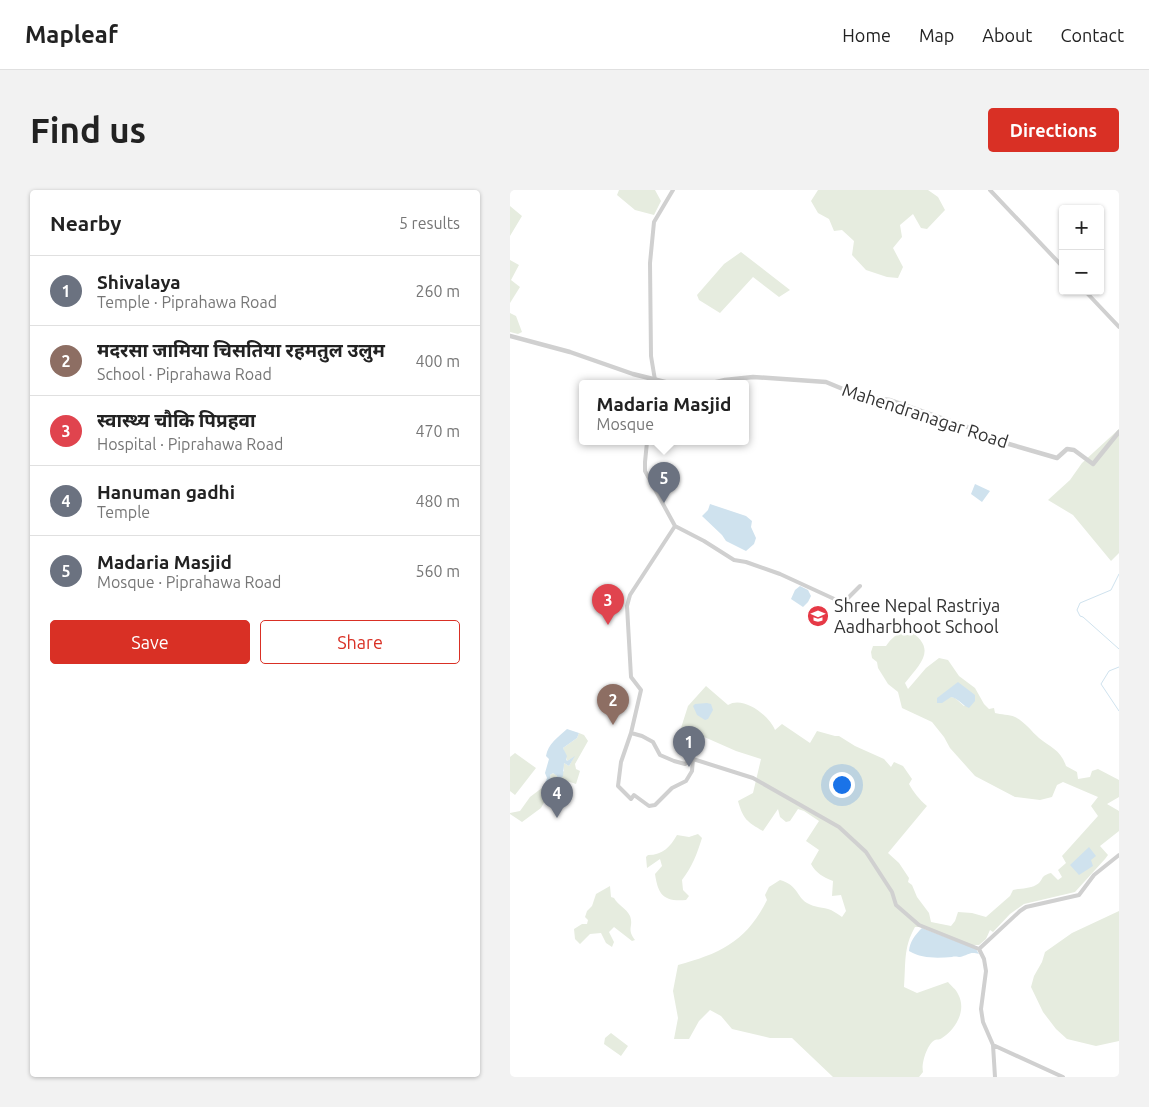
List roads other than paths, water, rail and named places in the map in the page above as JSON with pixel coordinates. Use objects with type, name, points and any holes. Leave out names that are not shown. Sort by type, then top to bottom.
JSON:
[{"type":"street","points":[[510,336],[570,352],[655,380],[651,356],[650,263],[654,222],[673,190]]},
{"type":"street","points":[[990,190],[1059,263]]},
{"type":"street","points":[[1089,295],[1119,328]]},
{"type":"street","name":"Mahendranagar Road","points":[[725,380],[753,377],[826,382],[862,397],[890,400],[973,428],[1002,442],[1057,458],[1067,449],[1074,450],[1092,464],[1119,432]]},
{"type":"street","points":[[647,445],[645,471],[675,526],[704,540],[734,560],[746,562],[780,574],[843,603],[860,586]]},
{"type":"street","points":[[675,526],[630,595],[627,606],[631,677],[641,690],[631,733],[621,762],[618,786],[631,799],[634,795],[649,806],[655,805],[672,788],[686,781],[692,770],[693,759]]},
{"type":"street","points":[[631,733],[654,742],[660,755],[674,761],[685,764],[693,759],[753,778],[839,827],[866,852],[892,892],[896,904],[920,925],[979,949],[984,959],[986,971],[981,1009],[983,1022],[993,1045],[995,1077]]},
{"type":"street","points":[[979,949],[1026,907],[1079,895],[1094,875],[1119,855]]},
{"type":"street","points":[[993,1045],[1063,1077]]},
{"type":"water","points":[[975,484],[990,491],[982,502],[971,494]]},
{"type":"water","points":[[710,504],[746,516],[752,521],[751,527],[756,538],[754,544],[746,551],[726,541],[702,516],[708,510]]},
{"type":"water","points":[[800,586],[808,590],[811,596],[803,607],[791,599],[795,590]]},
{"type":"water","points":[[958,682],[975,695],[975,701],[969,708],[951,697],[942,703],[937,703],[937,698]]},
{"type":"water","points":[[695,704],[711,704],[713,710],[708,719],[705,720],[697,715],[693,706]]},
{"type":"water","points":[[567,729],[579,733],[577,738],[563,748],[567,761],[575,756],[569,766],[564,763],[563,776],[559,781],[553,773],[550,775],[551,781],[545,786],[547,778],[545,773],[549,759],[546,756],[547,752],[554,741]]},
{"type":"water","points":[[1089,847],[1096,856],[1091,860],[1093,866],[1079,875],[1070,865]]},
{"type":"water","points":[[922,928],[976,949],[979,954],[971,953],[960,957],[936,958],[914,954],[909,951],[910,944]]},
{"type":"waterway","points":[[1119,574],[1111,590],[1080,603],[1077,610],[1080,616],[1119,649]]},
{"type":"waterway","points":[[1119,667],[1109,671],[1101,684],[1119,711]]},
{"type":"place","name":"Madaria Masjid","points":[[664,503]]},
{"type":"place","name":"Shree Nepal Rastriya Aadharbhoot School","points":[[818,616]]},
{"type":"place","name":"स्वास्थ्य चाैकि पिप्रहवा","points":[[608,625]]},
{"type":"place","name":"मदरसा जामिया चिसतिया रहमतुल उलुम","points":[[613,725]]},
{"type":"place","name":"Shivalaya","points":[[689,767]]},
{"type":"place","name":"Hanuman gadhi","points":[[557,818]]}]
